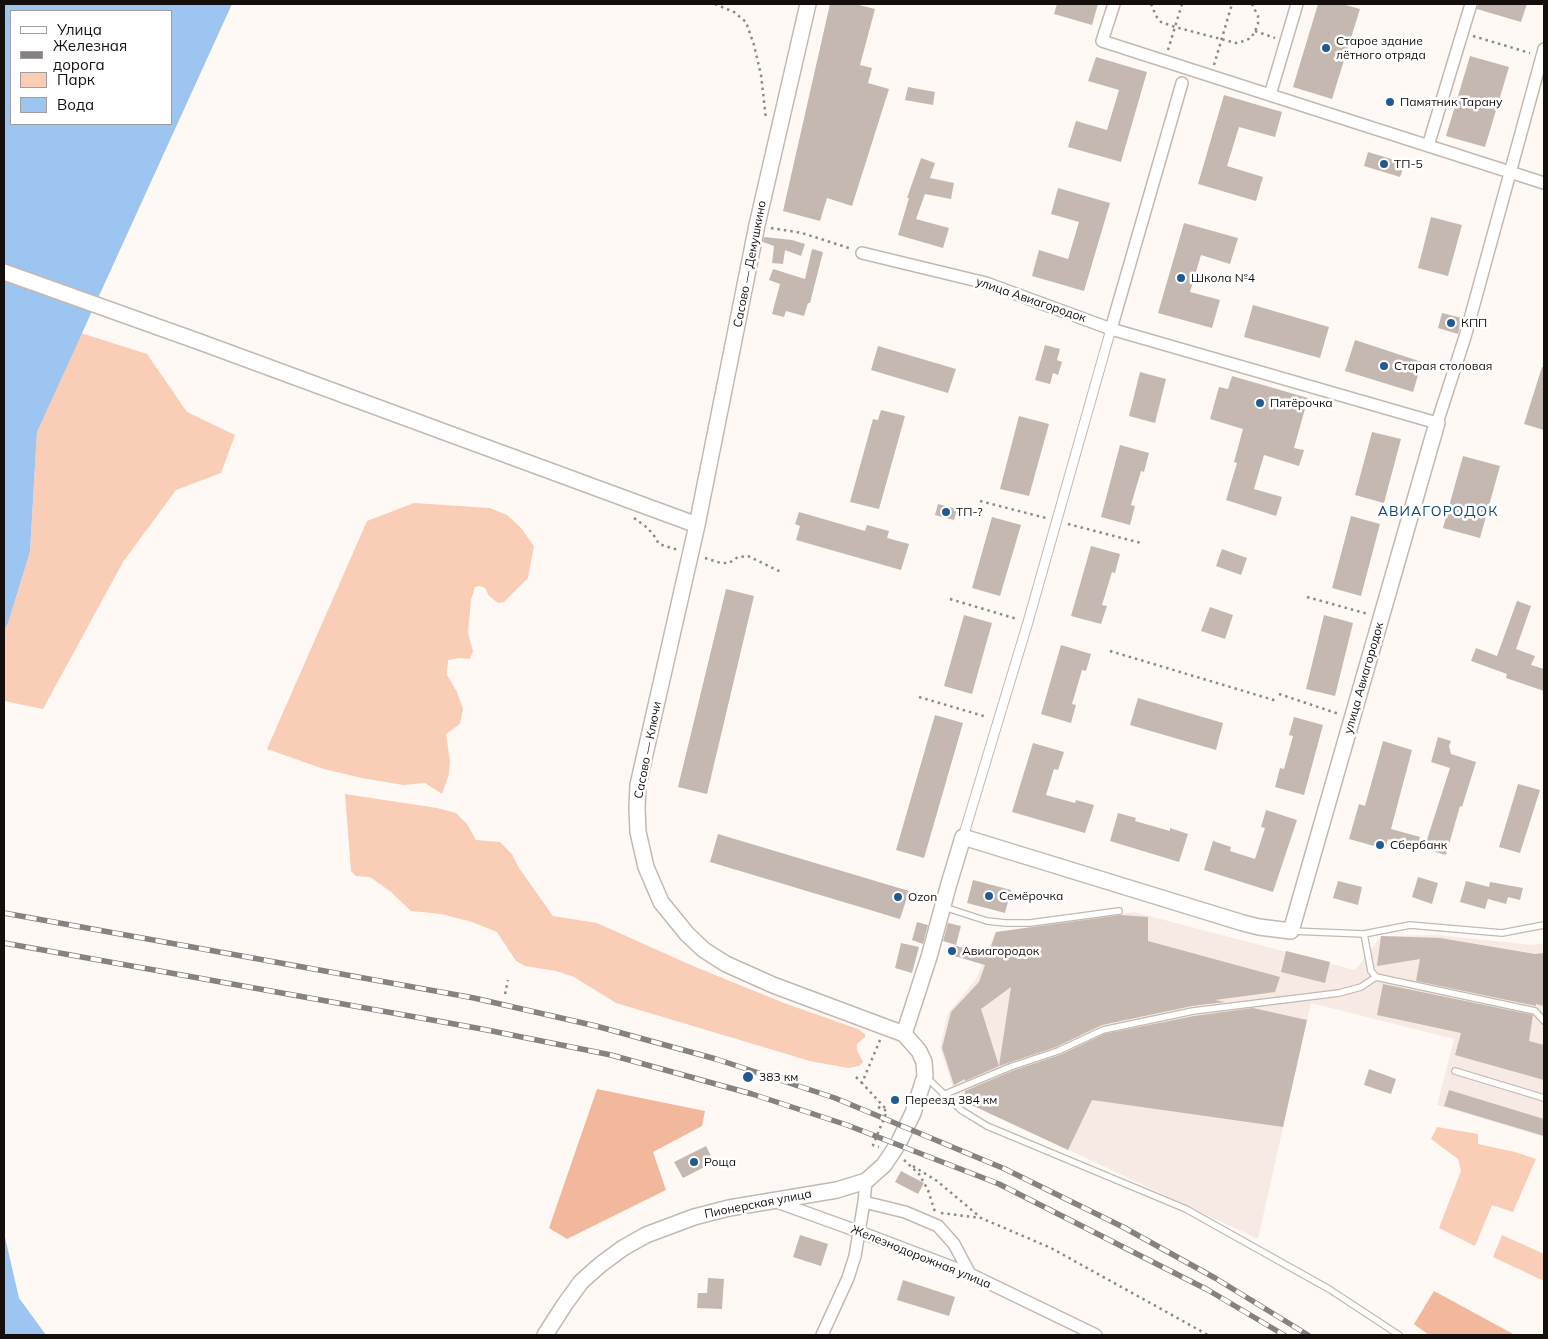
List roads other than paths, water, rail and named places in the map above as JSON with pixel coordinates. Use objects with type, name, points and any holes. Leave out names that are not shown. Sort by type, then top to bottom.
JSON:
[{"type":"street","name":"Сасово — Демушкино","points":[[697,525],[757,225],[808,4]]},
{"type":"street","points":[[1114,4],[1102,41],[1544,183]]},
{"type":"street","points":[[1270,95],[1297,4]]},
{"type":"street","points":[[1428,146],[1471,4]]},
{"type":"street","points":[[1437,424],[1465,337],[1511,173],[1540,52]]},
{"type":"street","points":[[822,1335],[848,1278],[855,1256],[866,1181],[884,1165],[898,1144],[913,1114],[925,1076],[924,1062],[919,1051],[904,1034],[929,957],[942,906],[1028,622],[1182,83]]},
{"type":"street","name":"улица Авиагородок","points":[[862,253],[986,283],[1111,329],[1437,424],[1291,931]]},
{"type":"street","points":[[4,272],[697,525]]},
{"type":"street","name":"Сасово — Ключи","points":[[697,525],[638,785],[638,832],[646,868],[661,902],[672,918],[704,950],[726,964],[773,985],[904,1034]]},
{"type":"street","points":[[963,837],[1243,923],[1291,931]]},
{"type":"street","name":"Пионерская улица","points":[[545,1335],[564,1304],[581,1282],[600,1264],[622,1248],[646,1235],[694,1217],[770,1200],[838,1190],[866,1181]]},
{"type":"street","name":"Железнодорожная улица","points":[[770,1200],[970,1274],[1096,1335]]},
{"type":"street","points":[[864,1202],[905,1212],[938,1226],[954,1244],[970,1274]]},
{"type":"lane","points":[[942,906],[987,921],[1006,923],[1030,923],[1119,911]]},
{"type":"lane","points":[[1291,931],[1364,934],[1410,925],[1502,933],[1544,925]]},
{"type":"lane","points":[[1364,934],[1370,971],[1376,977],[1535,1011],[1544,1021]]},
{"type":"lane","points":[[943,1095],[1010,1067],[1058,1051],[1103,1030],[1193,1011],[1339,993],[1361,988],[1376,977]]},
{"type":"lane","points":[[1455,1071],[1544,1098]]},
{"type":"lane","points":[[925,1076],[943,1095],[987,1126],[1186,1209],[1329,1288],[1399,1335]]},
{"type":"water","points":[[4,4],[232,4],[37,432],[30,552],[4,631]]},
{"type":"water","points":[[4,1233],[19,1298],[46,1335],[4,1335]]},
{"type":"railway","points":[[4,913],[474,998],[596,1026],[716,1059],[835,1098],[1005,1169],[1123,1227],[1215,1278],[1308,1335]]},
{"type":"railway","points":[[4,943],[482,1029],[611,1055],[752,1094],[847,1125],[999,1184],[1208,1290],[1284,1335]]},
{"type":"place","name":"Старое здание лётного отряда","points":[[1326,48]]},
{"type":"place","name":"Памятник Тарану","points":[[1390,102]]},
{"type":"place","name":"ТП-5","points":[[1384,164]]},
{"type":"place","name":"Школа №4","points":[[1181,278]]},
{"type":"place","name":"КПП","points":[[1451,323]]},
{"type":"place","name":"Старая столовая","points":[[1384,366]]},
{"type":"place","name":"Пятёрочка","points":[[1260,403]]},
{"type":"place","name":"ТП-?","points":[[946,512]]},
{"type":"place","name":"Сбербанк","points":[[1380,845]]},
{"type":"place","name":"Семёрочка","points":[[989,896]]},
{"type":"place","name":"Ozon","points":[[898,897]]},
{"type":"place","name":"Авиагородок","points":[[952,951]]},
{"type":"place","name":"383 км","points":[[748,1077]]},
{"type":"place","name":"Переезд 384 км","points":[[895,1100]]},
{"type":"place","name":"Роща","points":[[694,1162]]},
{"type":"district","name":"АВИАГОРОДОК","points":[[1438,512]]}]
